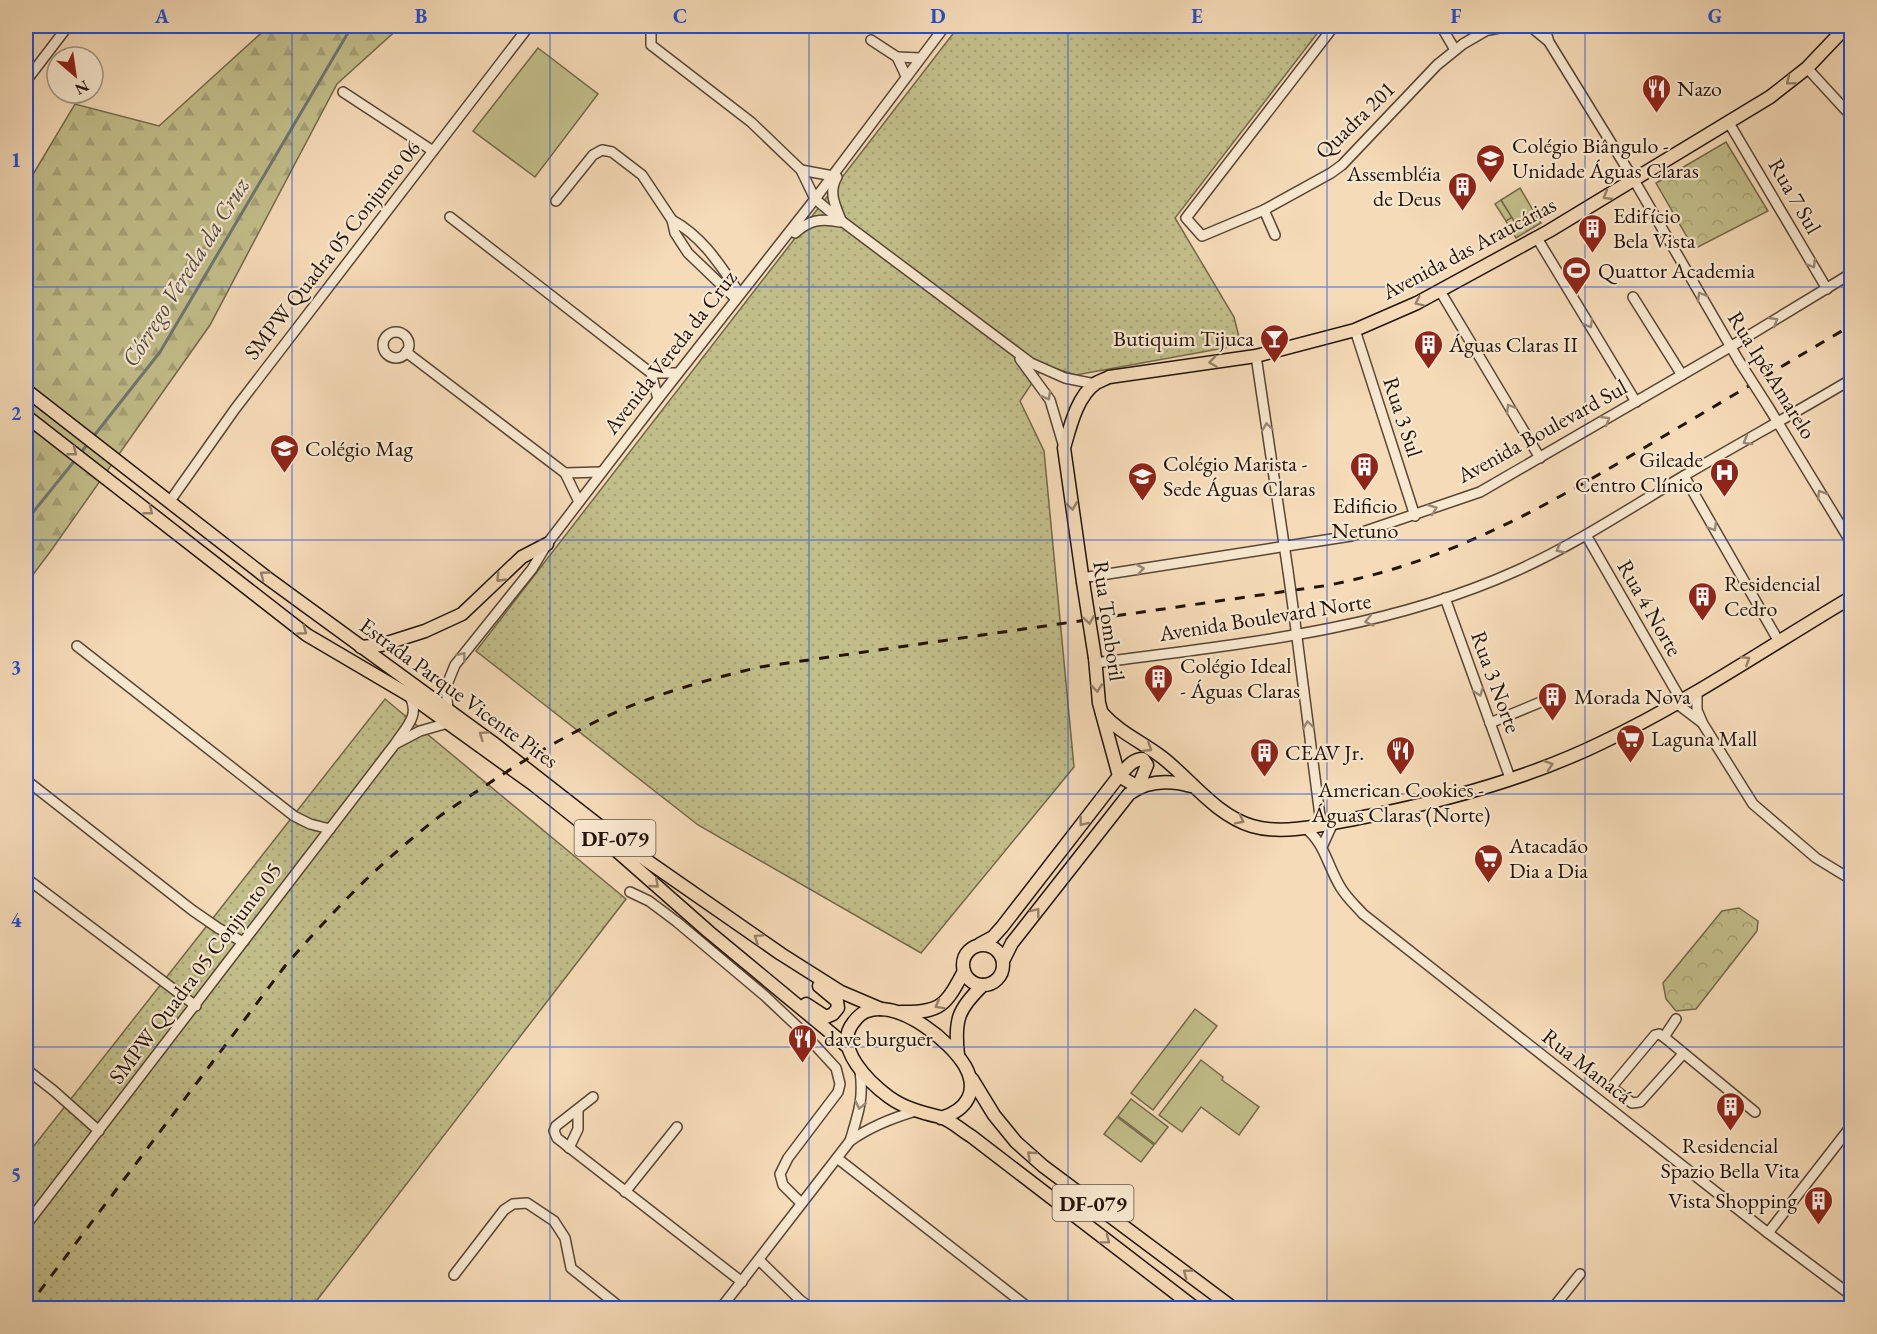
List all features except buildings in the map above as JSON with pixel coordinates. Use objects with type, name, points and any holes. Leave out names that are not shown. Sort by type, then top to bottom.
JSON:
[{"type":"main road","name":"Avenida das Araucárias","points":[[1095,384],[1109,377],[1256,356],[1355,330],[1417,303],[1537,238],[1770,97],[1808,68],[1846,26]]},
{"type":"main road","name":"Rua Tomboril","points":[[1095,384],[1079,406],[1064,448],[1102,713],[1119,776]]},
{"type":"main road","name":"Estrada Parque Vicente Pires","points":[[26,390],[266,577],[362,647],[617,851],[849,1048]]},
{"type":"main road","name":"Estrada Parque Vicente Pires","points":[[26,416],[307,635],[448,717],[535,774],[620,842],[781,954],[841,992],[880,1009]]},
{"type":"main road","points":[[362,647],[381,645],[425,631],[462,614],[522,557],[547,544]]},
{"type":"main road","points":[[1102,713],[1125,734],[1166,760],[1193,787],[1228,814],[1253,826],[1284,830],[1327,824],[1426,803],[1559,762],[1602,743],[1697,691],[1851,597]]},
{"type":"main road","points":[[980,945],[990,946],[999,951],[1004,967],[999,978],[983,985],[971,981],[964,971],[966,954],[970,949],[993,937],[1119,776],[1133,762],[1143,759],[1147,765],[1138,787],[1118,806],[1012,943],[1003,961]]},
{"type":"main road","points":[[1119,776],[1138,787],[1175,782],[1193,787]]},
{"type":"main road","points":[[752,967],[760,968],[771,975],[818,1013],[826,1017],[833,1014],[838,1008],[837,1001],[781,954]]},
{"type":"main road","points":[[897,1012],[920,1012],[942,1004],[948,1000],[964,971]]},
{"type":"main road","points":[[958,1055],[956,1033],[959,1017],[966,1002],[983,985]]},
{"type":"main road","points":[[849,1048],[847,1035],[856,1019],[871,1010],[880,1009]]},
{"type":"main road","name":"DF-079","points":[[880,1009],[897,1012],[930,1030],[958,1055],[994,1115],[1043,1166],[1233,1308]]},
{"type":"main road","name":"DF-079","points":[[849,1048],[860,1068],[891,1099],[916,1111],[941,1118],[971,1136],[1195,1308]]},
{"type":"main road","points":[[941,1118],[952,1115],[962,1106],[969,1096],[973,1085],[972,1079]]},
{"type":"street","points":[[26,81],[69,26]]},
{"type":"street","name":"SMPW Quadra 05 Conjunto 06","points":[[170,501],[235,409],[529,26]]},
{"type":"street","points":[[651,26],[651,45],[751,122],[801,170],[815,200]]},
{"type":"street","name":"Avenida Vereda da Cruz","points":[[448,717],[447,687],[455,665],[532,569],[547,544],[601,472],[815,200],[945,26]]},
{"type":"street","name":"Quadra 201","points":[[1334,26],[1186,218],[1202,236],[1264,210],[1331,173],[1342,165],[1437,65],[1455,50],[1490,28],[1509,26]]},
{"type":"street","points":[[1441,26],[1455,50]]},
{"type":"street","name":"Rua Ipê Amarelo","points":[[1530,26],[1549,42]]},
{"type":"street","name":"Rua Ipê Amarelo","points":[[1544,26],[1549,42],[1634,180],[1730,347],[1851,544]]},
{"type":"street","points":[[871,40],[897,57],[920,58]]},
{"type":"street","points":[[897,57],[906,76]]},
{"type":"street","points":[[1808,68],[1851,117]]},
{"type":"street","points":[[342,92],[433,151]]},
{"type":"street","name":"Rua 7 Sul","points":[[1729,123],[1827,289]]},
{"type":"street","points":[[842,222],[834,202],[833,183],[859,141]]},
{"type":"street","points":[[556,201],[593,155],[597,151],[607,149],[642,175],[672,220],[675,234],[688,253],[738,296]]},
{"type":"street","points":[[801,170],[833,176]]},
{"type":"street","name":"Rua Tomboril","points":[[815,200],[1014,352],[1054,374],[1095,384]]},
{"type":"street","points":[[1264,210],[1275,235]]},
{"type":"street","points":[[450,217],[651,373],[658,399]]},
{"type":"street","points":[[779,246],[809,222],[827,219],[842,222]]},
{"type":"street","points":[[672,220],[705,245],[738,296]]},
{"type":"street","points":[[1537,238],[1636,402]]},
{"type":"street","name":"Avenida Boulevard Sul","points":[[1083,580],[1351,536],[1480,492],[1730,347],[1851,273]]},
{"type":"street","points":[[1440,291],[1540,458]]},
{"type":"street","points":[[1633,297],[1682,375]]},
{"type":"street","name":"Rua 3 Sul","points":[[1355,330],[1414,516]]},
{"type":"street","points":[[396,332],[404,334],[409,345],[406,352],[396,357],[388,355],[384,348],[383,335],[396,332]]},
{"type":"street","points":[[406,352],[565,473],[579,502]]},
{"type":"street","name":"Rua Tomboril","points":[[1014,352],[1050,400],[1064,448]]},
{"type":"street","points":[[1256,356],[1327,824],[1322,846]]},
{"type":"street","points":[[651,373],[678,373]]},
{"type":"street","name":"Avenida Boulevard Norte","points":[[1095,660],[1297,635],[1374,620],[1445,598],[1515,571],[1586,535],[1851,379]]},
{"type":"street","points":[[565,473],[601,472]]},
{"type":"street","points":[[1684,476],[1778,640]]},
{"type":"street","name":"Rua 4 Norte","points":[[1586,535],[1679,701],[1702,724],[1753,804],[1816,858],[1851,880]]},
{"type":"street","name":"Rua 3 Norte","points":[[1445,598],[1510,778]]},
{"type":"street","points":[[77,646],[294,816],[310,824],[330,829]]},
{"type":"street","name":"Rua 4 Norte","points":[[1697,691],[1697,710],[1702,724]]},
{"type":"street","name":"SMPW Quadra 05 Conjunto 05","points":[[26,1225],[29,1215],[99,1131],[395,744],[415,709],[409,694]]},
{"type":"street","points":[[1490,723],[1553,697]]},
{"type":"street","name":"SMPW Quadra 05 Conjunto 05","points":[[395,744],[448,717]]},
{"type":"street","points":[[26,780],[192,910],[243,942]]},
{"type":"street","name":"Rua Manacá","points":[[1305,827],[1322,846],[1341,888],[1363,914],[1851,1296]]},
{"type":"street","points":[[26,878],[196,1006]]},
{"type":"street","points":[[630,892],[649,901],[724,962],[800,1029],[836,1068],[840,1084],[838,1092],[788,1158],[780,1174],[783,1185],[801,1203]]},
{"type":"street","points":[[1664,1037],[1676,1018]]},
{"type":"street","points":[[1683,1054],[1640,1102],[1632,1103],[1614,1089],[1614,1084],[1655,1035],[1659,1034],[1755,1112]]},
{"type":"street","points":[[850,1141],[862,1102],[860,1068]]},
{"type":"street","points":[[26,1069],[99,1131]]},
{"type":"street","points":[[593,1097],[556,1126],[554,1131],[557,1138],[742,1282]]},
{"type":"street","points":[[569,1148],[578,1129],[578,1110]]},
{"type":"street","points":[[721,1308],[850,1141],[868,1129],[916,1111]]},
{"type":"street","points":[[1768,1233],[1851,1125]]},
{"type":"street","points":[[625,1192],[678,1127]]},
{"type":"street","points":[[837,1158],[1029,1308]]},
{"type":"street","points":[[454,1275],[504,1210],[513,1204],[527,1203],[554,1221],[561,1230],[571,1268],[621,1308]]},
{"type":"street","points":[[759,1260],[811,1308]]},
{"type":"street","points":[[1553,1308],[1580,1274]]},
{"type":"green space","points":[[269,26],[401,26],[337,84],[210,325],[26,584],[26,186],[74,105],[159,126]]},
{"type":"green space","points":[[959,26],[1323,26],[1175,218],[1234,317],[1241,345],[1076,375],[1044,365],[1020,401],[1044,451],[1074,767],[921,953],[698,825],[476,651]]},
{"type":"green space","points":[[538,48],[598,94],[535,177],[473,131]]},
{"type":"green space","points":[[1726,142],[1768,211],[1694,249],[1656,183]]},
{"type":"green space","points":[[1520,188],[1537,217],[1519,229],[1501,200]]},
{"type":"green space","points":[[1501,200],[1512,217],[1506,221],[1495,204]]},
{"type":"green space","points":[[1512,217],[1519,229],[1537,217],[1541,223],[1516,238],[1506,221]]},
{"type":"green space","points":[[385,699],[626,899],[311,1308],[26,1308],[26,1156]]},
{"type":"green space","points":[[1739,908],[1758,921],[1757,931],[1696,1009],[1676,1011],[1666,999],[1663,983],[1722,911]]},
{"type":"green space","points":[[1195,1009],[1217,1026],[1153,1110],[1131,1093]]},
{"type":"green space","points":[[1201,1060],[1223,1077],[1222,1080],[1259,1107],[1239,1135],[1201,1107],[1182,1132],[1159,1115]]},
{"type":"green space","points":[[1131,1099],[1168,1127],[1155,1144],[1118,1116]]},
{"type":"green space","points":[[1117,1117],[1154,1145],[1141,1162],[1104,1134]]},
{"type":"waterway","name":"Córrego Vereda da Cruz","points":[[93,437],[160,352],[352,26]]},
{"type":"waterway","name":"Córrego Vereda da Cruz","points":[[80,454],[89,442]]},
{"type":"waterway","name":"Córrego Vereda da Cruz","points":[[26,521],[76,459]]},
{"type":"railway","points":[[27,1308],[285,966],[333,913],[366,879],[434,821],[537,753],[597,721],[656,696],[760,667],[1330,585],[1399,567],[1476,538],[1540,507],[1852,325]]},
{"type":"place","name":"Nazo","points":[[1656,114]]},
{"type":"place","name":"Colégio Biângulo - Unidade Águas Claras","points":[[1491,184]]},
{"type":"place","name":"Assembléia de Deus","points":[[1462,212]]},
{"type":"place","name":"Edifício Bela Vista","points":[[1592,254]]},
{"type":"place","name":"Quattor Academia","points":[[1577,296]]},
{"type":"place","name":"Butiquim Tijuca","points":[[1275,364]]},
{"type":"place","name":"Águas Claras II","points":[[1428,370]]},
{"type":"place","name":"Colégio Mag","points":[[284,474]]},
{"type":"place","name":"Edificio Netuno","points":[[1365,492]]},
{"type":"place","name":"Gileade Centro Clínico","points":[[1724,498]]},
{"type":"place","name":"Colégio Marista - Sede Águas Claras","points":[[1142,502]]},
{"type":"place","name":"Residencial Cedro","points":[[1703,622]]},
{"type":"place","name":"Colégio Ideal - Águas Claras","points":[[1159,704]]},
{"type":"place","name":"Morada Nova","points":[[1553,722]]},
{"type":"place","name":"Laguna Mall","points":[[1630,764]]},
{"type":"place","name":"American Cookies - Águas Claras (Norte)","points":[[1401,776]]},
{"type":"place","name":"CEAV Jr.","points":[[1264,778]]},
{"type":"place","name":"Atacadão Dia a Dia","points":[[1488,884]]},
{"type":"place","name":"dave burguer","points":[[803,1064]]},
{"type":"place","name":"Residencial Spazio Bella Vita","points":[[1730,1132]]},
{"type":"place","name":"Vista Shopping","points":[[1818,1226]]}]
